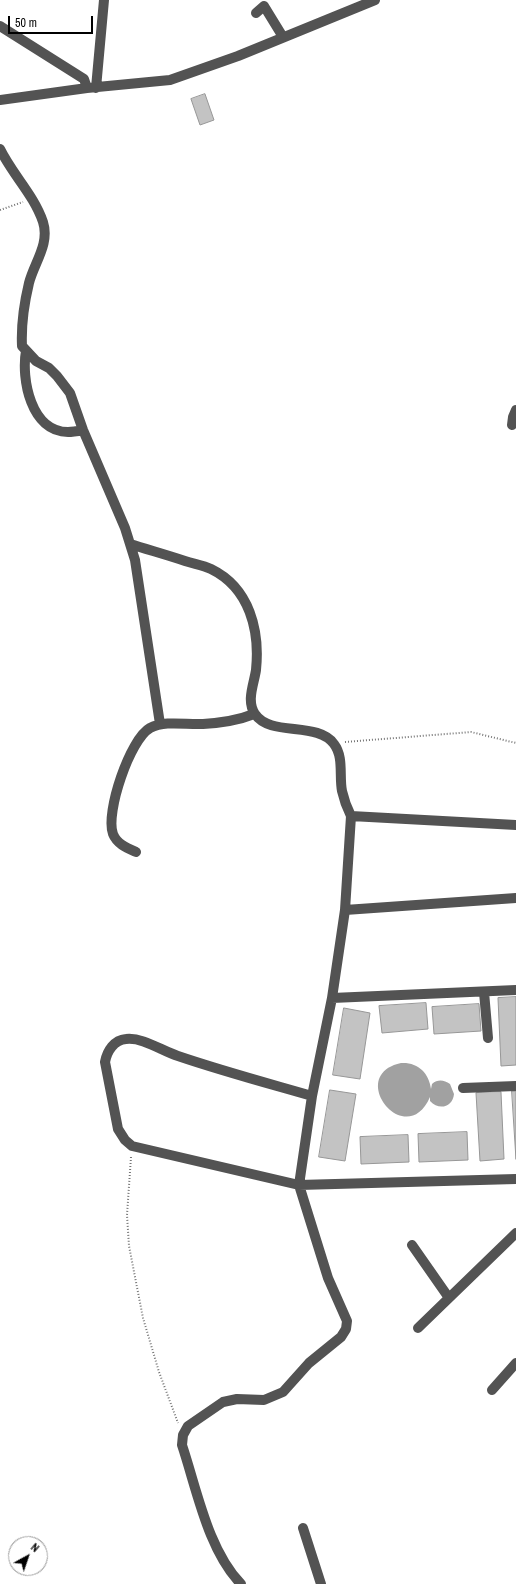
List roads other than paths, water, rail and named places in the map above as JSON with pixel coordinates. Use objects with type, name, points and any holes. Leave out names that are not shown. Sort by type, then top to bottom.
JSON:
[{"type":"street","points":[[92,88],[104,0]]},
{"type":"street","points":[[0,100],[170,80],[238,56],[375,0]]},
{"type":"street","points":[[256,13],[262,3],[283,37]]},
{"type":"street","points":[[0,26],[84,79],[92,88]]},
{"type":"street","points":[[0,149],[43,221],[45,240],[29,284],[21,325],[22,346],[36,361],[49,368],[65,384],[75,403],[83,430],[119,513],[135,560],[160,724]]},
{"type":"street","points":[[26,351],[24,366],[26,385],[30,401],[38,414],[46,423],[56,429],[69,432],[83,430]]},
{"type":"street","points":[[512,425],[516,410]]},
{"type":"street","points":[[130,544],[211,569],[226,579],[242,595],[249,607],[256,638],[257,662],[251,700],[254,714],[265,723],[321,734],[334,743],[339,754],[344,799],[351,816],[345,910],[332,998],[312,1096],[299,1185],[328,1278],[347,1321],[346,1329],[341,1337],[309,1363],[283,1392],[264,1400],[237,1399],[223,1402],[192,1422],[185,1431],[182,1445],[213,1540],[226,1566],[241,1584]]},
{"type":"street","points":[[136,852],[119,843],[112,832],[115,792],[135,744],[148,729],[160,724],[204,724],[254,714]]},
{"type":"street","points":[[351,816],[516,825]]},
{"type":"street","points":[[345,910],[516,898]]},
{"type":"street","points":[[332,998],[516,990]]},
{"type":"street","points":[[484,992],[488,1038]]},
{"type":"street","points":[[312,1096],[177,1056],[136,1040],[126,1039],[111,1047],[105,1062],[118,1129],[125,1140],[132,1146],[299,1185],[516,1179]]},
{"type":"street","points":[[463,1088],[516,1086]]},
{"type":"street","points":[[418,1328],[516,1233]]},
{"type":"street","points":[[412,1245],[449,1298]]},
{"type":"street","points":[[492,1390],[516,1363]]},
{"type":"street","points":[[303,1528],[321,1584]]}]
